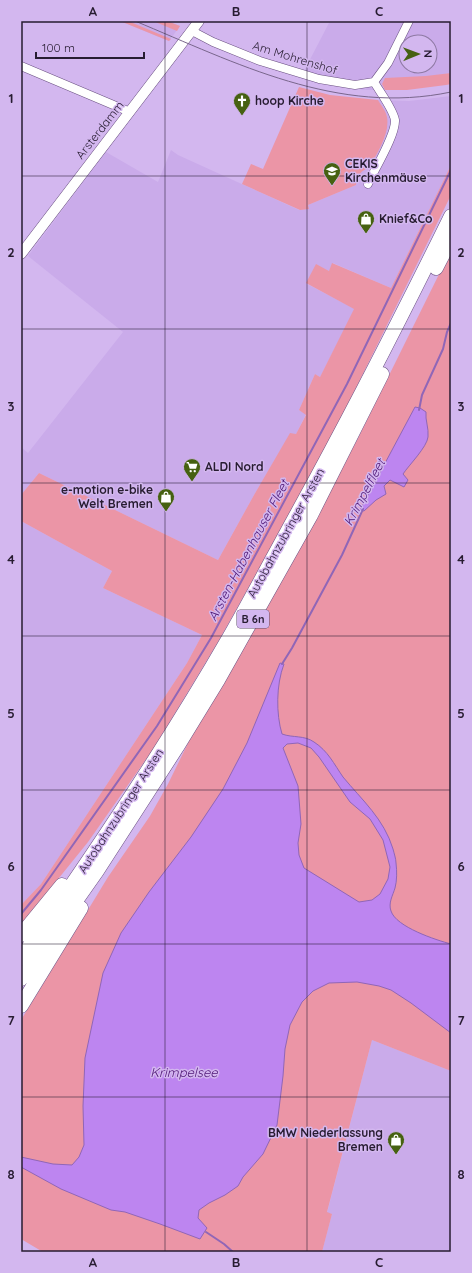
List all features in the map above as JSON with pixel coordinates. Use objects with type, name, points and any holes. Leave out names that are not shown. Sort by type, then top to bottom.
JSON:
[{"type":"highway","name":"Autobahnzubringer Arsten","points":[[21,979],[93,866],[231,635],[341,433],[451,216]]},
{"type":"highway","name":"Autobahnzubringer Arsten","points":[[21,958],[93,866],[177,747],[218,680],[303,529],[451,239]]},
{"type":"highway","points":[[21,935],[64,883],[93,866]]},
{"type":"highway","points":[[21,1006],[78,915],[93,866]]},
{"type":"street","name":"Arsterdamm","points":[[21,254],[200,21]]},
{"type":"street","points":[[368,184],[392,134],[395,121],[393,112],[374,82],[388,64],[409,21]]},
{"type":"street","name":"Am Mohrenshof","points":[[192,32],[260,61],[319,79],[355,85],[374,82]]},
{"type":"street","points":[[21,66],[130,112]]},
{"type":"shaded area","points":[[120,21],[167,21],[180,26],[169,41]]},
{"type":"shaded area","points":[[120,21],[128,21],[171,39],[169,41]]},
{"type":"shaded area","points":[[153,21],[167,21],[180,26],[177,31]]},
{"type":"shaded area","points":[[330,21],[418,21],[421,23],[424,21],[451,21],[451,73],[382,84],[385,90],[367,90],[332,86],[272,69],[277,61],[304,71]]},
{"type":"shaded area","points":[[451,73],[451,84],[446,85],[407,90],[385,90],[382,84],[385,78]]},
{"type":"shaded area","points":[[299,87],[330,95],[378,100],[387,117],[387,130],[385,137],[369,168],[360,174],[356,185],[308,205],[309,209],[300,210],[242,184],[251,164],[263,169]]},
{"type":"shaded area","points":[[451,96],[451,165],[391,288],[333,263],[329,271],[316,265],[307,284],[355,309],[320,377],[315,374],[299,410],[306,414],[296,434],[290,434],[218,560],[39,473],[21,495],[21,447],[28,453],[123,332],[28,256],[106,152],[158,182],[171,150],[178,155],[299,210],[308,209],[308,205],[356,185],[357,176],[361,171],[369,168],[387,116],[378,100],[409,101]]},
{"type":"shaded area","points":[[451,165],[451,195],[325,451],[218,642],[154,748],[88,842],[21,925],[21,905],[41,884],[187,663],[202,635],[103,588],[112,571],[21,521],[21,495],[39,473],[218,560],[290,433],[296,434],[306,415],[299,410],[315,374],[320,377],[354,309],[306,283],[316,264],[329,271],[332,263],[391,288]]},
{"type":"shaded area","points":[[451,250],[451,1071],[372,1040],[327,1212],[332,1214],[322,1252],[43,1252],[21,1239],[21,1020],[108,877],[150,816],[168,784],[191,737],[315,518],[358,438]]},
{"type":"shaded area","points":[[21,521],[112,571],[103,588],[202,635],[187,663],[41,884],[21,905]]},
{"type":"shaded area","name":"BMW Niederlassung Bremen","points":[[372,1040],[451,1071],[451,1252],[322,1252],[332,1214],[327,1213]]},
{"type":"water","name":"Krimpelfleet","points":[[415,407],[426,412],[428,437],[425,446],[403,474],[408,480],[404,487],[390,480],[384,486],[386,494],[376,500],[364,511],[360,510]]},
{"type":"water","name":"Krimpelsee","points":[[280,663],[284,664],[278,690],[278,709],[282,734],[302,737],[310,740],[323,749],[343,777],[372,810],[384,828],[393,849],[396,861],[396,882],[390,905],[394,917],[417,932],[451,944],[451,1033],[411,1003],[391,990],[379,986],[357,982],[329,983],[313,991],[302,1002],[290,1025],[285,1049],[277,1125],[263,1154],[243,1177],[238,1186],[199,1210],[198,1218],[207,1228],[200,1239],[125,1212],[111,1210],[61,1189],[21,1167],[21,1157],[53,1164],[72,1165],[79,1157],[84,1145],[83,1106],[85,1058],[103,973],[121,933],[149,892],[191,837],[223,789],[247,743]],"holes":[[[298,743],[311,748],[319,757],[350,802],[370,819],[383,840],[390,867],[388,879],[380,894],[372,900],[359,902],[304,868],[299,855],[298,843],[301,824],[298,786],[283,748],[287,744]]]},
{"type":"waterway","name":"Arsten-Habenhauser Fleet","points":[[21,914],[41,890],[157,726],[211,638],[347,384],[451,170]]},
{"type":"waterway","name":"Krimpelfleet","points":[[419,410],[422,395],[443,349],[451,323]]},
{"type":"waterway","name":"Krimpelfleet","points":[[282,664],[342,555],[363,509]]},
{"type":"waterway","points":[[206,1232],[233,1252]]},
{"type":"tram line","points":[[135,21],[250,68],[288,81],[328,91],[368,97],[409,98],[451,92]]},
{"type":"place","name":"hoop Kirche","points":[[242,116]]},
{"type":"place","name":"CEKIS Kirchenmäuse","points":[[332,186]]},
{"type":"place","name":"Knief&Co","points":[[366,234]]},
{"type":"place","name":"ALDI Nord","points":[[192,482]]},
{"type":"place","name":"e-motion e-bike Welt Bremen","points":[[166,512]]},
{"type":"place","name":"BMW Niederlassung Bremen","points":[[396,1155]]}]
